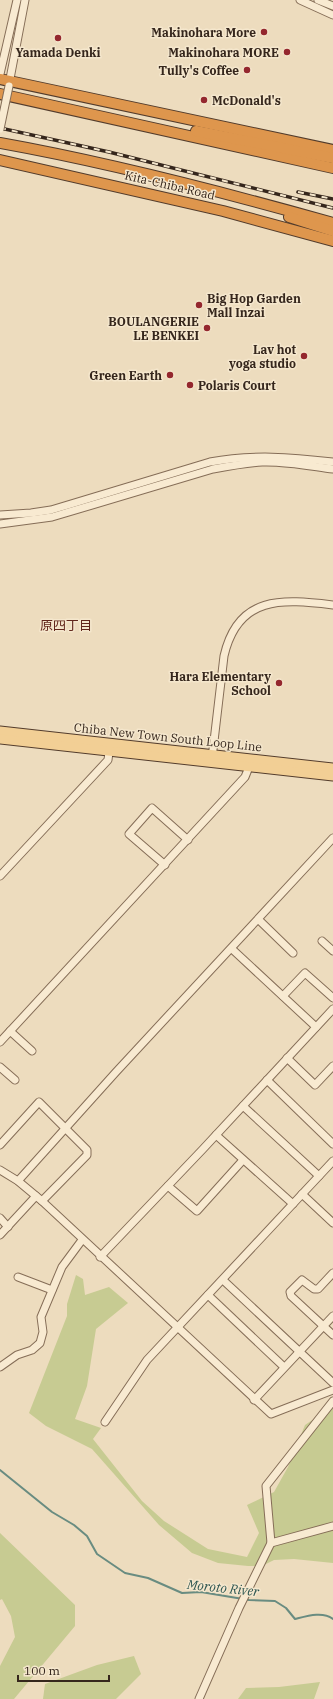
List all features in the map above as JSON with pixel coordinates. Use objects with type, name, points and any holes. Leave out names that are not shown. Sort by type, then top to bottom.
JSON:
[{"type":"highway","points":[[6,82],[333,150]]},
{"type":"highway","points":[[0,94],[333,168]]},
{"type":"highway","points":[[137,124],[164,125],[333,158]]},
{"type":"highway","name":"Kita-Chiba Road","points":[[0,142],[119,167],[259,202],[333,223]]},
{"type":"highway","name":"Kita-Chiba Road","points":[[0,160],[216,209],[333,241]]},
{"type":"highway","points":[[259,202],[282,215],[333,231]]},
{"type":"main road","name":"Chiba New Town South Loop Line","points":[[0,731],[333,768]]},
{"type":"main road","name":"Chiba New Town South Loop Line","points":[[0,739],[211,764],[333,776]]},
{"type":"street","points":[[0,74],[17,0]]},
{"type":"street","points":[[0,129],[6,82],[25,0]]},
{"type":"street","points":[[300,0],[333,15]]},
{"type":"street","points":[[318,0],[333,6]]},
{"type":"street","points":[[0,515],[51,510],[210,462],[233,458],[290,456],[333,462]]},
{"type":"street","points":[[0,524],[52,518],[234,465],[263,462],[333,469]]},
{"type":"street","points":[[211,764],[224,656],[227,642],[233,630],[256,608],[275,602],[296,600],[333,605]]},
{"type":"street","points":[[0,876],[108,760],[109,752]]},
{"type":"street","points":[[0,1042],[188,840],[245,777],[249,767]]},
{"type":"street","points":[[165,865],[129,834],[152,808],[188,840]]},
{"type":"street","points":[[18,1181],[333,838]]},
{"type":"street","points":[[259,920],[293,953]]},
{"type":"street","points":[[322,941],[333,950]]},
{"type":"street","points":[[232,949],[316,1027]]},
{"type":"street","points":[[283,996],[305,973],[333,998]]},
{"type":"street","points":[[100,1257],[316,1027],[330,1018],[333,1009]]},
{"type":"street","points":[[10,1031],[32,1051]]},
{"type":"street","points":[[287,1058],[315,1085],[333,1066]]},
{"type":"street","points":[[0,1067],[15,1080]]},
{"type":"street","points":[[266,1080],[333,1144]]},
{"type":"street","points":[[0,1145],[39,1102],[87,1150],[87,1155],[0,1235]]},
{"type":"street","points":[[243,1106],[320,1176]]},
{"type":"street","points":[[216,1135],[293,1204]]},
{"type":"street","points":[[168,1186],[197,1211],[244,1160]]},
{"type":"street","points":[[105,1422],[147,1360],[333,1161]]},
{"type":"street","points":[[0,1170],[18,1181],[39,1199],[254,1400],[273,1415],[333,1390]]},
{"type":"street","points":[[302,1194],[333,1223]]},
{"type":"street","points":[[0,1218],[8,1227]]},
{"type":"street","points":[[0,1367],[17,1354],[32,1350],[40,1343],[43,1332],[41,1317],[52,1290],[62,1267],[82,1240]]},
{"type":"street","points":[[333,1273],[318,1289],[314,1289],[302,1280],[290,1292],[291,1296],[333,1336]]},
{"type":"street","points":[[18,1277],[52,1290]]},
{"type":"street","points":[[223,1280],[333,1383]]},
{"type":"street","points":[[208,1295],[284,1368]]},
{"type":"street","points":[[254,1400],[333,1316]]},
{"type":"street","points":[[198,1699],[271,1542],[266,1486],[333,1401]]},
{"type":"street","points":[[271,1542],[333,1526]]},
{"type":"green space","points":[[76,1275],[83,1279],[85,1295],[109,1287],[128,1303],[96,1329],[87,1386],[75,1419],[101,1428],[93,1439],[142,1501],[164,1521],[208,1549],[247,1557],[259,1533],[247,1505],[274,1492],[288,1467],[305,1425],[333,1406],[333,1563],[294,1559],[274,1560],[262,1566],[248,1566],[218,1563],[192,1553],[159,1525],[92,1449],[46,1426],[29,1413],[67,1316],[67,1304]]},
{"type":"green space","points":[[0,1533],[75,1605],[75,1626],[14,1699],[0,1699],[0,1666],[15,1637],[11,1616],[2,1599],[0,1600]]},
{"type":"green space","points":[[134,1656],[141,1674],[116,1699],[43,1699],[45,1684],[97,1665]]},
{"type":"green space","points":[[320,1682],[314,1699],[238,1699],[246,1688],[279,1687]]},
{"type":"waterway","name":"Moroto River","points":[[0,1470],[52,1512],[74,1525],[87,1536],[97,1554],[125,1573],[148,1578],[182,1593],[201,1592],[249,1600],[275,1601],[286,1608],[295,1619],[320,1615],[325,1615],[333,1619]]},
{"type":"railway","points":[[0,128],[109,152],[333,208]]},
{"type":"railway","points":[[298,192],[333,199]]},
{"type":"place","name":"Makinohara More","points":[[264,32]]},
{"type":"place","name":"Yamada Denki","points":[[58,38]]},
{"type":"place","name":"Makinohara MORE","points":[[287,52]]},
{"type":"place","name":"Tully's Coffee","points":[[247,70]]},
{"type":"place","name":"McDonald's","points":[[204,100]]},
{"type":"place","name":"Big Hop Garden Mall Inzai","points":[[199,305]]},
{"type":"place","name":"BOULANGERIE LE BENKEI","points":[[207,328]]},
{"type":"place","name":"Lav hot yoga studio","points":[[304,356]]},
{"type":"place","name":"Green Earth","points":[[170,375]]},
{"type":"place","name":"Polaris Court","points":[[190,385]]},
{"type":"place","name":"Hara Elementary School","points":[[279,683]]},
{"type":"district","name":"原四丁目","points":[[66,625]]}]
